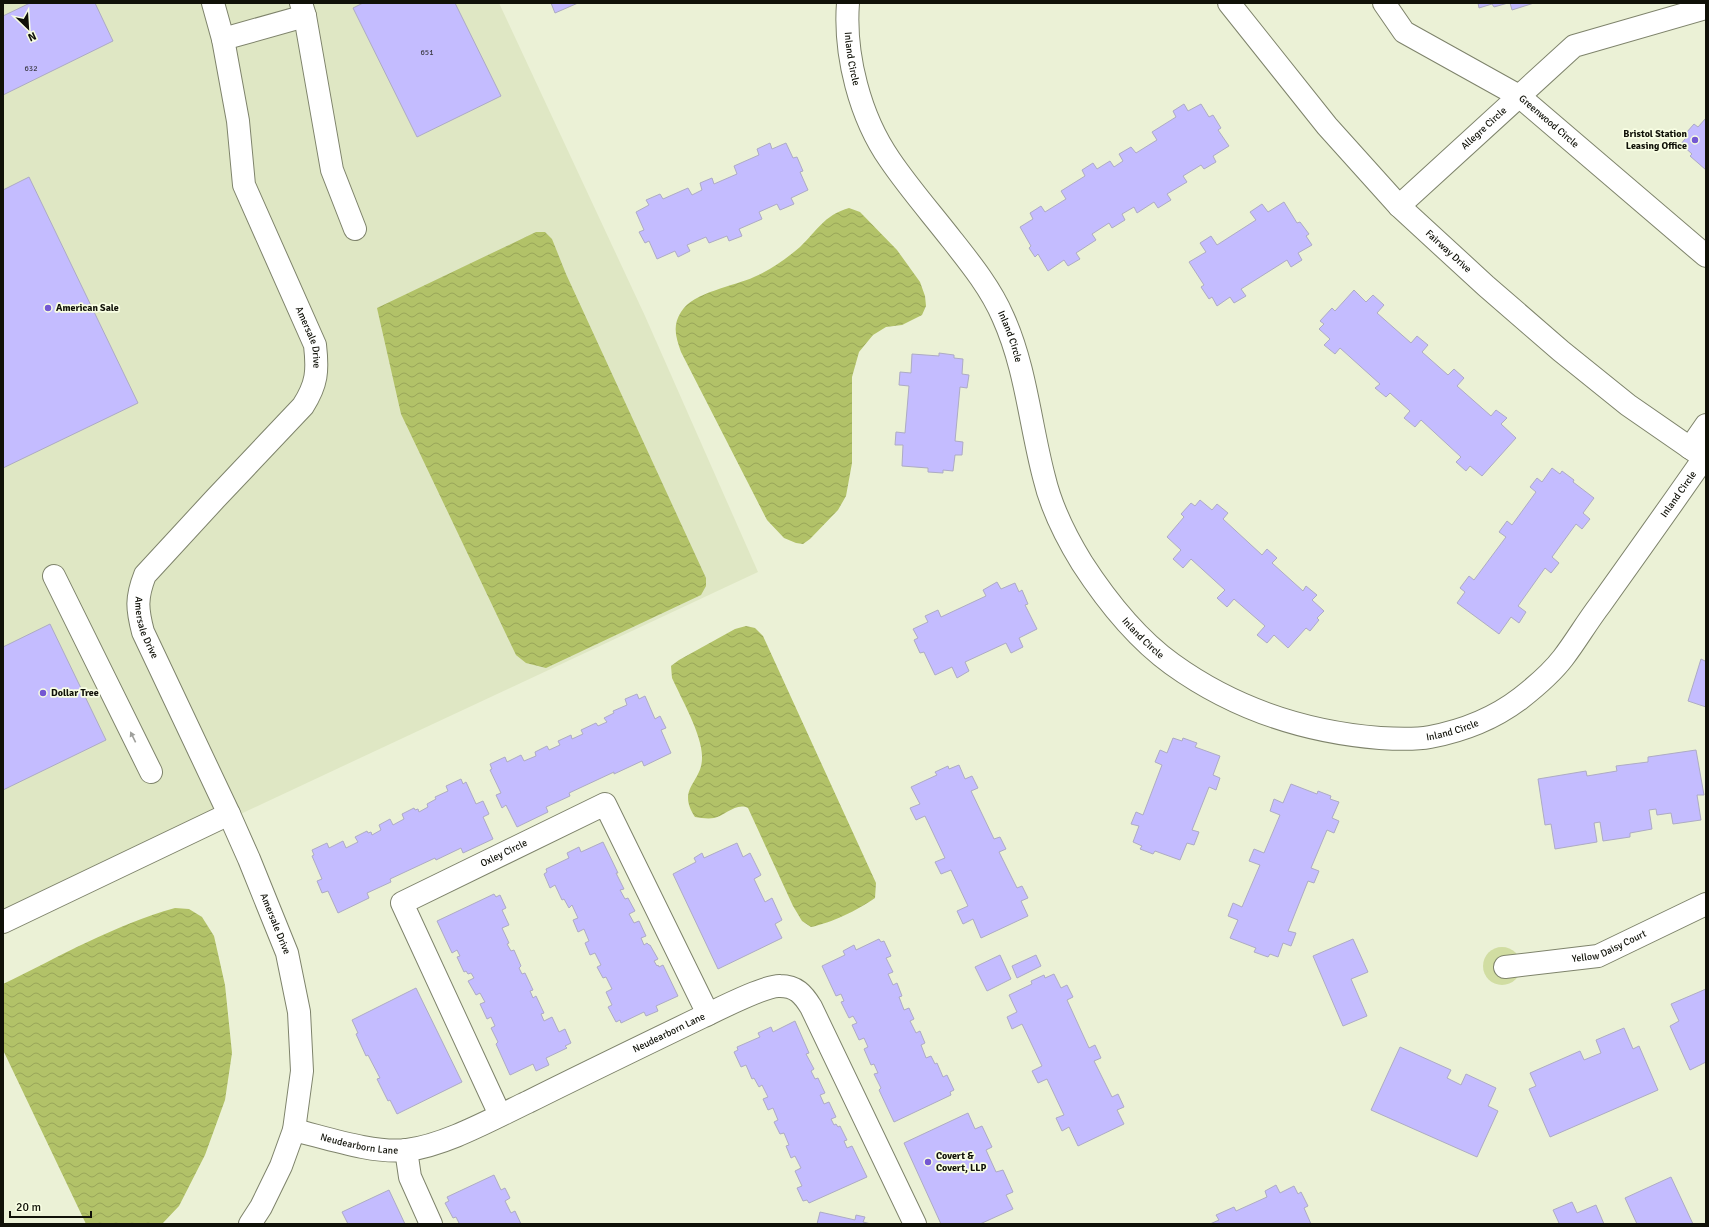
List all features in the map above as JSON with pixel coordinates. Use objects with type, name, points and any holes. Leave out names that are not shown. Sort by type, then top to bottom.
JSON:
[{"type":"street","name":"Amersale Drive","points":[[213,3],[223,39],[238,121],[244,185],[315,345],[318,366],[312,391],[302,406],[146,575],[139,590],[138,614],[143,632],[229,814],[287,953],[300,1012],[302,1071],[294,1130],[282,1166],[261,1207],[250,1224]]},
{"type":"street","name":"Inland Circle","points":[[848,3],[847,14],[851,61],[856,85],[869,122],[889,158],[977,272],[1002,314],[1016,350],[1049,495],[1081,562],[1108,601],[1145,641],[1173,665],[1219,693],[1273,717],[1298,725],[1357,736],[1396,739],[1426,738],[1457,731],[1488,719],[1520,698],[1562,661],[1700,455]]},
{"type":"street","name":"Fairway Drive","points":[[1229,3],[1327,126],[1399,206],[1486,286],[1560,351],[1628,405],[1700,455]]},
{"type":"street","name":"Greenwood Circle","points":[[1384,3],[1404,32],[1519,96],[1706,256]]},
{"type":"street","name":"Allegre Circle","points":[[1399,206],[1574,46],[1706,8]]},
{"type":"street","points":[[223,39],[303,10],[332,170],[354,229]]},
{"type":"street","points":[[1700,455],[1706,424]]},
{"type":"street","points":[[121,712],[92,684],[53,576],[114,670],[121,712],[150,772]]},
{"type":"street","name":"Oxley Circle","points":[[500,1115],[402,903],[437,886],[606,804],[708,1014]]},
{"type":"street","points":[[3,922],[229,814]]},
{"type":"street","name":"Yellow Daisy Court","points":[[1505,967],[1598,956],[1706,904]]},
{"type":"street","name":"Neudearborn Lane","points":[[294,1130],[369,1149],[406,1150],[436,1143],[500,1115],[708,1014],[746,997],[779,985],[794,988],[802,994],[811,1006],[915,1224]]},
{"type":"street","points":[[406,1150],[410,1177],[431,1224]]},
{"type":"shaded area","points":[[3,3],[499,3],[645,316],[758,572],[3,924]]},
{"type":"shaded area","points":[[1498,947],[1506,947],[1513,950],[1518,955],[1521,966],[1518,977],[1513,982],[1506,985],[1498,985],[1491,982],[1486,977],[1483,970],[1483,962],[1486,955],[1491,950]]},
{"type":"water","points":[[849,208],[860,212],[897,250],[920,282],[925,296],[926,306],[922,315],[902,325],[886,327],[873,335],[859,352],[852,377],[852,463],[846,496],[838,510],[810,539],[803,544],[796,543],[784,538],[767,520],[681,352],[676,337],[676,322],[681,312],[695,299],[715,290],[754,277],[773,267],[800,247],[827,219],[840,211]]},
{"type":"water","points":[[536,232],[545,232],[552,239],[566,274],[706,578],[706,586],[701,595],[546,668],[526,663],[516,655],[401,414],[377,308]]},
{"type":"water","points":[[746,626],[755,628],[763,636],[876,883],[875,898],[844,916],[811,927],[802,921],[793,906],[748,808],[735,808],[714,818],[695,817],[688,799],[691,786],[701,767],[701,749],[695,728],[672,678],[671,666],[735,629]]},
{"type":"water","points":[[175,908],[189,909],[202,917],[214,936],[225,985],[232,1053],[225,1100],[205,1155],[179,1206],[162,1224],[86,1224],[3,1050],[3,984],[109,932],[152,915]]},
{"type":"building","points":[[30,3],[95,3],[113,41],[3,95],[3,16]]},
{"type":"building","points":[[363,3],[455,3],[501,96],[417,137],[353,8]]},
{"type":"building","points":[[551,3],[578,3],[555,13]]},
{"type":"building","points":[[1478,3],[1508,3],[1494,7],[1492,4],[1479,8]]},
{"type":"building","points":[[1510,3],[1534,3],[1512,10]]},
{"type":"building","points":[[1184,104],[1188,111],[1201,104],[1209,117],[1213,115],[1221,128],[1218,130],[1229,146],[1213,156],[1216,162],[1204,169],[1201,165],[1183,176],[1187,182],[1167,194],[1171,200],[1158,208],[1154,202],[1137,213],[1134,207],[1122,214],[1125,220],[1112,228],[1109,223],[1092,234],[1096,240],[1076,253],[1080,259],[1068,266],[1064,260],[1048,271],[1038,254],[1035,257],[1029,248],[1031,246],[1020,227],[1033,219],[1030,213],[1041,206],[1045,212],[1066,199],[1061,191],[1085,176],[1082,170],[1093,163],[1097,169],[1110,161],[1114,167],[1123,161],[1119,154],[1131,147],[1136,153],[1157,140],[1152,132],[1176,117],[1173,111]]},
{"type":"building","name":"Bristol Station Leasing Office","points":[[1706,118],[1706,170],[1690,156],[1692,154],[1681,144],[1688,135],[1686,133],[1694,124],[1698,127]]},
{"type":"building","points":[[770,143],[772,149],[786,143],[793,158],[797,157],[803,171],[800,172],[808,190],[791,198],[794,204],[780,210],[777,204],[759,212],[762,219],[739,229],[742,236],[729,241],[727,236],[709,243],[706,237],[687,245],[690,251],[678,257],[675,251],[657,259],[649,241],[645,243],[639,232],[644,230],[636,212],[649,205],[646,200],[660,194],[663,199],[688,188],[692,195],[702,190],[700,183],[712,178],[714,184],[737,174],[734,166],[759,155],[757,149]]},
{"type":"building","name":"American Sale","points":[[29,177],[138,403],[3,468],[3,190]]},
{"type":"building","points":[[1284,202],[1297,223],[1300,222],[1309,234],[1306,236],[1312,245],[1298,253],[1302,260],[1291,267],[1287,260],[1241,289],[1246,296],[1234,303],[1230,297],[1217,306],[1212,297],[1209,299],[1201,287],[1204,285],[1189,262],[1206,252],[1200,243],[1211,236],[1217,245],[1256,220],[1250,212],[1262,204],[1268,212]]},
{"type":"building","points":[[1354,290],[1366,302],[1373,295],[1384,305],[1377,313],[1411,343],[1417,336],[1428,345],[1422,352],[1448,375],[1454,369],[1464,378],[1457,386],[1491,416],[1496,410],[1507,418],[1501,424],[1516,438],[1482,476],[1470,466],[1466,471],[1456,462],[1461,457],[1421,420],[1415,427],[1404,418],[1410,411],[1390,393],[1386,397],[1375,388],[1380,384],[1340,348],[1335,354],[1324,345],[1330,339],[1319,329],[1324,324],[1320,321],[1332,308],[1335,311]]},
{"type":"building","points":[[939,353],[954,355],[954,358],[963,359],[962,374],[969,375],[967,388],[960,387],[955,441],[963,442],[962,455],[955,455],[953,471],[943,470],[943,473],[928,472],[928,468],[902,466],[903,445],[895,445],[896,432],[905,433],[909,386],[899,385],[900,372],[911,373],[912,354],[939,356]]},
{"type":"building","points":[[1552,468],[1560,474],[1562,471],[1574,480],[1573,482],[1594,498],[1583,513],[1590,519],[1582,529],[1576,524],[1552,557],[1559,563],[1551,573],[1545,568],[1518,606],[1526,612],[1519,623],[1511,617],[1499,634],[1457,603],[1465,592],[1460,588],[1469,576],[1474,580],[1506,537],[1499,532],[1507,521],[1512,525],[1536,492],[1530,487],[1537,478],[1542,482]]},
{"type":"building","points":[[1200,500],[1212,510],[1217,504],[1228,513],[1223,519],[1262,555],[1267,549],[1277,558],[1272,563],[1303,591],[1306,586],[1317,595],[1312,600],[1324,611],[1317,618],[1319,620],[1310,631],[1306,628],[1288,648],[1274,635],[1267,643],[1257,635],[1265,626],[1234,599],[1227,607],[1217,598],[1225,590],[1191,559],[1183,568],[1173,559],[1181,550],[1167,537],[1184,517],[1181,514],[1191,503],[1195,506]]},
{"type":"building","points":[[997,582],[1001,589],[1015,583],[1019,592],[1022,590],[1028,604],[1025,605],[1037,629],[1019,638],[1023,647],[1011,653],[1006,643],[965,662],[969,671],[957,678],[952,667],[935,675],[924,652],[920,653],[914,640],[918,638],[913,629],[928,622],[925,616],[938,610],[941,617],[986,596],[983,590]]},
{"type":"building","name":"Dollar Tree","points":[[50,624],[106,740],[3,790],[3,647]]},
{"type":"building","points":[[1706,658],[1706,707],[1688,701],[1701,659],[1705,661]]},
{"type":"building","points":[[637,694],[639,699],[645,696],[655,719],[660,716],[666,728],[661,730],[671,753],[644,766],[642,761],[569,793],[570,796],[546,807],[548,812],[517,827],[506,805],[502,808],[496,795],[501,793],[490,770],[492,769],[490,764],[505,757],[507,762],[521,755],[524,761],[536,756],[535,752],[547,746],[549,750],[560,745],[558,741],[571,735],[572,739],[583,734],[581,730],[596,723],[598,726],[607,722],[604,718],[614,713],[613,711],[627,705],[625,699]]},
{"type":"building","points":[[1173,738],[1182,741],[1183,738],[1197,743],[1195,747],[1220,756],[1213,775],[1220,778],[1216,790],[1209,787],[1192,830],[1199,832],[1194,845],[1187,843],[1180,860],[1155,851],[1153,854],[1140,849],[1142,846],[1133,842],[1139,826],[1131,824],[1136,812],[1143,815],[1162,765],[1155,762],[1160,750],[1167,753]]},
{"type":"building","points":[[1696,750],[1704,795],[1697,795],[1701,820],[1673,824],[1671,813],[1657,815],[1656,809],[1649,810],[1652,829],[1630,833],[1630,837],[1603,841],[1600,822],[1594,823],[1597,842],[1555,849],[1551,824],[1545,825],[1538,779],[1586,771],[1587,776],[1617,771],[1616,766],[1648,762],[1648,757]]},
{"type":"building","points":[[959,765],[965,779],[972,776],[978,788],[971,791],[994,839],[1000,837],[1006,849],[999,852],[1017,888],[1022,886],[1028,898],[1021,901],[1028,916],[981,938],[973,919],[963,924],[957,911],[968,906],[951,870],[941,874],[935,862],[945,858],[925,816],[916,820],[910,808],[920,804],[911,787],[937,775],[935,772],[948,766],[949,769]]},
{"type":"building","points":[[461,779],[463,784],[466,782],[476,804],[483,801],[489,814],[483,817],[493,839],[463,853],[461,848],[436,860],[435,858],[390,879],[391,882],[367,893],[369,898],[338,913],[328,891],[322,893],[317,881],[322,879],[312,856],[314,855],[312,850],[327,843],[329,848],[343,841],[346,848],[358,842],[355,837],[367,831],[368,833],[371,832],[372,835],[381,830],[379,825],[390,819],[393,825],[404,819],[402,814],[414,808],[415,810],[418,809],[419,812],[428,807],[427,804],[436,799],[435,797],[448,791],[446,786]]},
{"type":"building","points":[[1291,784],[1317,794],[1318,791],[1331,796],[1330,799],[1339,802],[1332,818],[1339,821],[1334,833],[1327,830],[1311,868],[1319,871],[1314,883],[1308,881],[1288,931],[1296,933],[1291,946],[1283,943],[1278,957],[1270,954],[1268,957],[1254,952],[1256,948],[1230,938],[1238,920],[1228,916],[1233,903],[1242,907],[1260,865],[1249,861],[1254,849],[1264,853],[1280,815],[1270,811],[1274,799],[1283,803]]},
{"type":"building","points":[[603,842],[624,889],[620,890],[625,899],[628,898],[635,911],[629,914],[634,923],[639,921],[646,936],[641,938],[644,945],[647,943],[650,945],[658,959],[654,961],[659,967],[663,965],[678,996],[656,1006],[658,1011],[646,1016],[644,1012],[621,1023],[620,1020],[616,1022],[608,1007],[612,1005],[606,992],[612,989],[606,977],[603,978],[597,967],[601,965],[595,953],[590,955],[585,943],[589,941],[584,929],[578,932],[573,920],[578,918],[572,905],[569,908],[564,899],[562,900],[555,885],[550,888],[544,874],[547,872],[546,869],[569,858],[567,853],[579,847],[581,852]]},
{"type":"building","points":[[737,843],[743,857],[750,853],[761,875],[754,879],[765,902],[772,898],[782,920],[775,924],[782,938],[718,969],[673,874],[696,862],[694,858],[702,853],[704,858]]},
{"type":"building","points":[[494,894],[496,897],[500,895],[506,908],[502,910],[509,925],[502,928],[509,943],[507,944],[511,951],[514,950],[521,966],[519,968],[522,974],[525,973],[533,990],[530,991],[533,998],[536,996],[544,1013],[541,1014],[544,1021],[552,1017],[559,1032],[565,1029],[571,1043],[565,1046],[567,1048],[546,1058],[549,1065],[536,1071],[533,1064],[510,1075],[496,1044],[498,1042],[491,1028],[495,1026],[491,1017],[487,1019],[480,1004],[485,1002],[480,993],[476,995],[468,981],[474,978],[471,973],[468,974],[466,971],[464,972],[457,957],[460,956],[457,950],[452,953],[437,921]]},
{"type":"building","points":[[879,939],[881,942],[884,941],[891,956],[886,958],[893,972],[888,974],[893,985],[897,983],[902,996],[899,997],[904,1010],[909,1008],[914,1019],[910,1021],[916,1033],[920,1031],[925,1043],[921,1045],[926,1058],[931,1056],[935,1064],[937,1063],[943,1077],[947,1075],[954,1090],[950,1092],[951,1095],[894,1122],[879,1090],[881,1088],[874,1074],[878,1073],[874,1064],[871,1065],[864,1049],[868,1047],[864,1038],[859,1040],[852,1025],[857,1023],[853,1016],[849,1018],[841,1002],[844,1001],[841,994],[836,996],[822,966],[845,955],[843,951],[854,945],[856,950]]},
{"type":"building","points":[[1353,939],[1368,972],[1351,979],[1367,1016],[1343,1026],[1313,956]]},
{"type":"building","points":[[1000,955],[1011,979],[987,991],[975,967]]},
{"type":"building","points":[[1036,955],[1041,966],[1017,978],[1012,966]]},
{"type":"building","points":[[1054,974],[1061,988],[1067,985],[1073,997],[1067,1000],[1089,1048],[1095,1045],[1101,1058],[1094,1061],[1112,1097],[1118,1094],[1124,1107],[1117,1110],[1124,1124],[1078,1146],[1069,1127],[1062,1131],[1056,1118],[1064,1115],[1047,1079],[1038,1083],[1032,1071],[1042,1066],[1022,1024],[1012,1029],[1007,1017],[1017,1012],[1009,995],[1032,984],[1031,981],[1044,975],[1045,978]]},
{"type":"building","points":[[416,988],[462,1082],[397,1114],[390,1100],[388,1101],[377,1079],[380,1078],[368,1055],[366,1056],[356,1034],[358,1033],[352,1020]]},
{"type":"building","points":[[1706,989],[1706,1062],[1690,1070],[1670,1026],[1679,1021],[1671,1004]]},
{"type":"building","points":[[795,1021],[809,1053],[806,1054],[814,1069],[811,1071],[815,1079],[818,1078],[825,1093],[820,1095],[824,1104],[829,1102],[836,1117],[831,1119],[834,1125],[836,1124],[838,1127],[840,1126],[847,1140],[844,1141],[847,1148],[852,1146],[867,1177],[809,1203],[807,1200],[803,1201],[797,1188],[802,1186],[795,1171],[801,1168],[795,1156],[791,1158],[786,1146],[789,1145],[784,1133],[780,1134],[774,1122],[778,1120],[773,1108],[768,1110],[763,1099],[768,1097],[762,1085],[759,1087],[754,1078],[752,1079],[746,1065],[741,1067],[734,1052],[738,1050],[737,1047],[760,1037],[758,1033],[771,1027],[773,1032]]},
{"type":"building","points":[[1624,1028],[1633,1049],[1639,1046],[1658,1090],[1550,1137],[1529,1089],[1536,1086],[1530,1073],[1580,1051],[1584,1060],[1601,1053],[1596,1040]]},
{"type":"building","points":[[1400,1047],[1451,1070],[1447,1078],[1461,1085],[1466,1074],[1496,1088],[1488,1106],[1498,1111],[1477,1157],[1371,1110]]},
{"type":"building","points":[[968,1113],[975,1129],[982,1126],[992,1147],[986,1150],[996,1172],[1003,1170],[1013,1192],[1006,1195],[1013,1209],[980,1224],[941,1224],[904,1143]]},
{"type":"building","points":[[494,1175],[501,1190],[505,1188],[510,1198],[505,1201],[511,1213],[515,1211],[521,1224],[457,1224],[459,1223],[456,1217],[453,1218],[445,1203],[449,1201],[447,1197]]},
{"type":"building","points":[[1671,1177],[1693,1224],[1637,1224],[1625,1198]]},
{"type":"building","points":[[1276,1185],[1280,1193],[1294,1186],[1298,1194],[1301,1192],[1308,1206],[1304,1208],[1311,1224],[1210,1224],[1219,1220],[1216,1215],[1234,1207],[1236,1211],[1267,1197],[1265,1191]]},
{"type":"building","points":[[389,1190],[405,1224],[348,1224],[342,1212]]},
{"type":"building","points":[[1572,1202],[1577,1213],[1596,1205],[1604,1224],[1556,1224],[1559,1223],[1553,1210]]},
{"type":"building","points":[[820,1212],[855,1220],[856,1215],[865,1217],[863,1222],[871,1224],[817,1224]]},
{"type":"place","name":"Bristol Station Leasing Office","points":[[1695,140]]},
{"type":"place","name":"American Sale","points":[[48,308]]},
{"type":"place","name":"Dollar Tree","points":[[43,693]]},
{"type":"place","name":"Covert & Covert, LLP","points":[[928,1162]]}]
